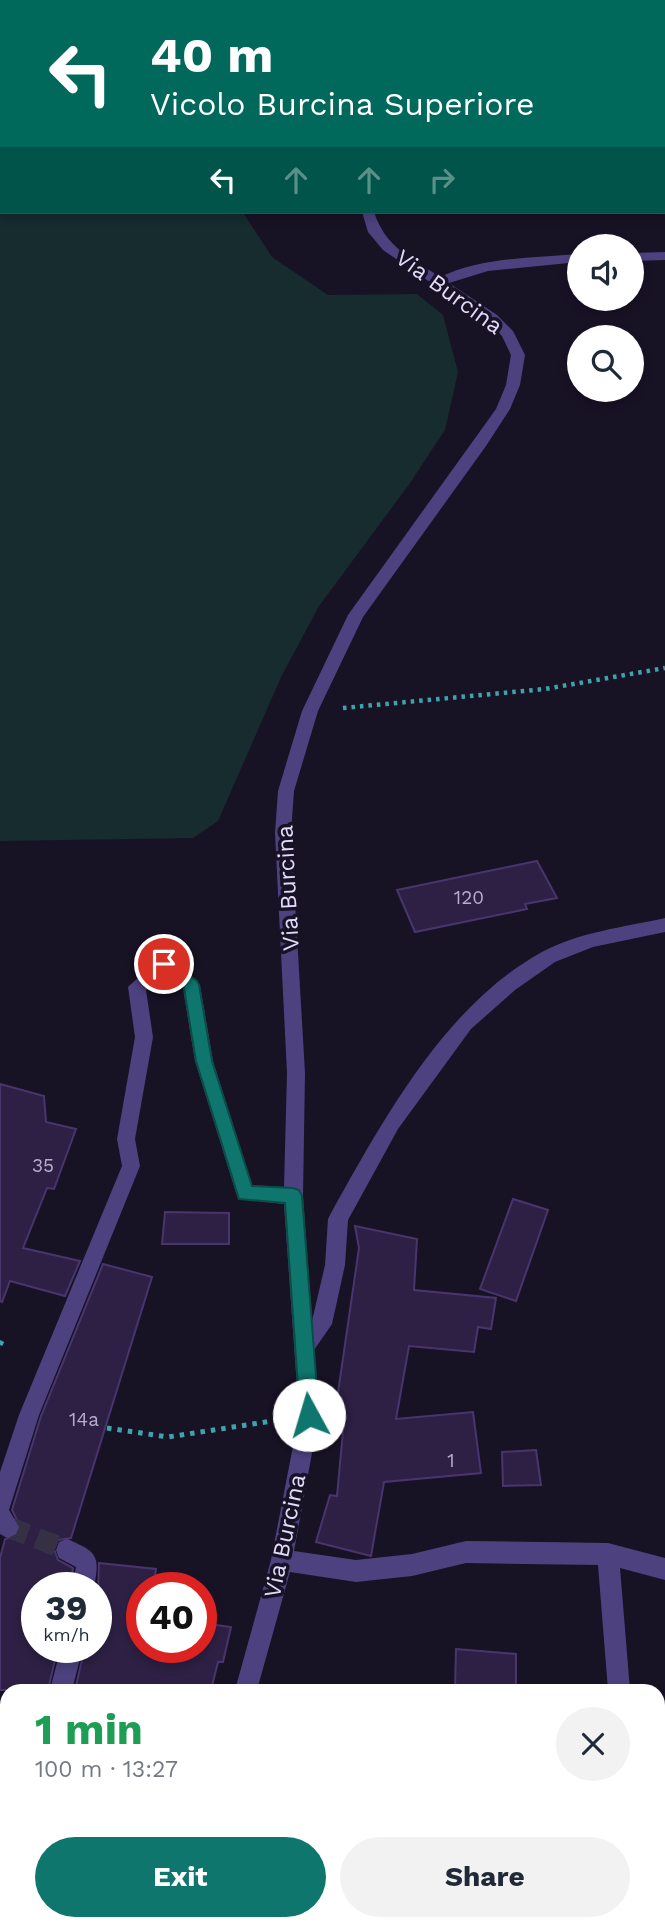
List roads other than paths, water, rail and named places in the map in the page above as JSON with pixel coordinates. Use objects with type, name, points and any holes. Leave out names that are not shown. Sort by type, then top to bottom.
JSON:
[{"type":"street","name":"Via Burcina","points":[[248,1684],[282,1560],[309,1415],[293,1196],[296,1073],[283,833],[286,791],[310,711],[356,615],[503,409],[513,385],[518,355],[508,334],[492,318],[387,247],[374,232],[369,214]]},
{"type":"street","points":[[644,257],[665,256]]},
{"type":"street","points":[[439,283],[452,275],[489,266],[567,259]]},
{"type":"street","points":[[303,1349],[322,1324],[335,1265],[338,1219],[391,1122],[465,1024],[509,985],[549,957],[591,941],[665,925]]},
{"type":"street","points":[[0,1505],[29,1415],[131,1166],[126,1139],[144,1037],[137,987],[164,964],[191,985],[204,1061],[245,1193],[293,1196]]},
{"type":"street","points":[[67,1550],[88,1562],[86,1572]]},
{"type":"street","points":[[282,1560],[356,1571],[412,1565],[466,1552],[608,1554],[665,1569]]},
{"type":"street","points":[[608,1554],[619,1684]]},
{"type":"street","points":[[63,1684],[68,1663]]},
{"type":"tunnel","points":[[8,1527],[67,1550]]}]
